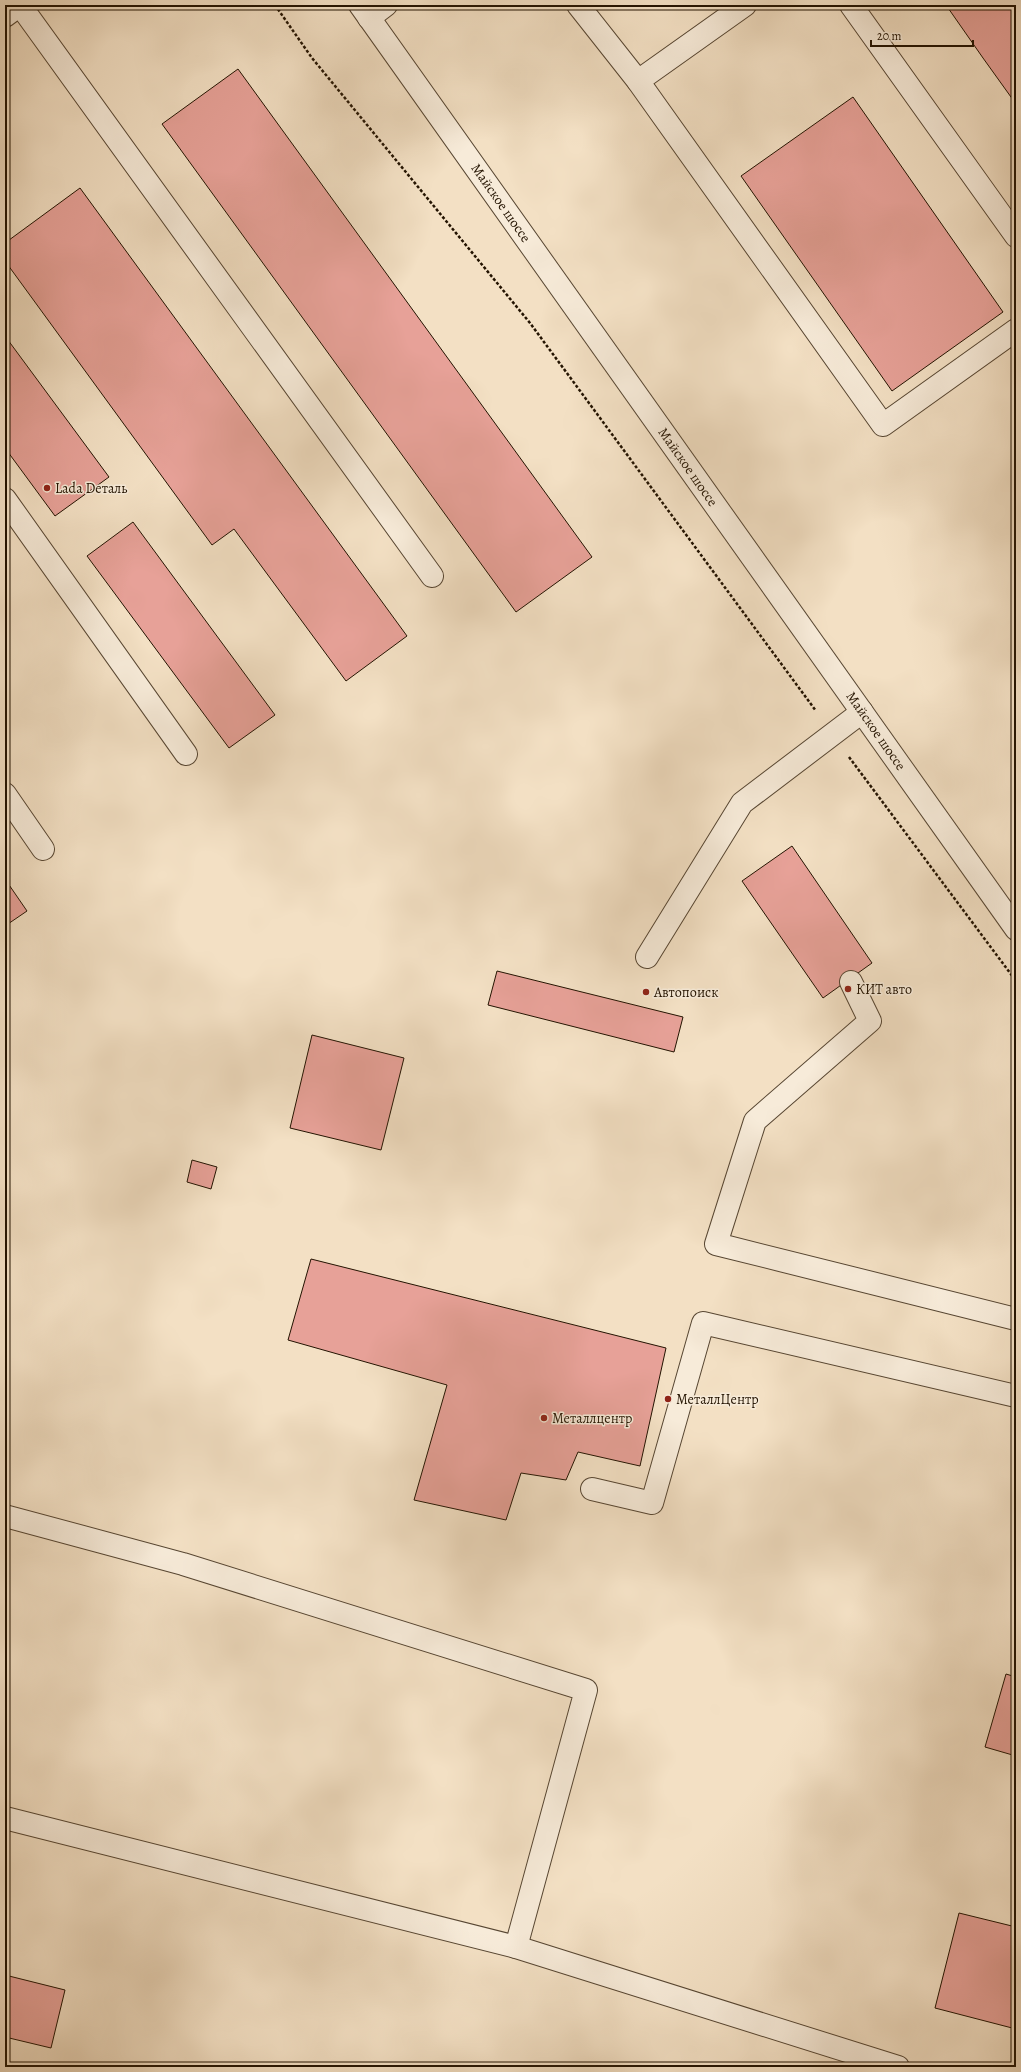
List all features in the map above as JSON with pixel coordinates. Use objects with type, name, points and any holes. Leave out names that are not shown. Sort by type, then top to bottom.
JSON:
[{"type":"street","points":[[578,5],[638,81],[883,425],[1016,330]]},
{"type":"street","points":[[638,81],[745,5]]},
{"type":"street","points":[[852,5],[1016,236]]},
{"type":"street","points":[[5,16],[20,6],[432,576]]},
{"type":"street","name":"Майское шоссе","points":[[372,9],[862,712],[1016,929]]},
{"type":"street","points":[[5,499],[186,754]]},
{"type":"street","points":[[647,957],[742,803],[862,712]]},
{"type":"street","points":[[5,794],[43,848]]},
{"type":"street","points":[[851,982],[870,1021],[755,1122],[716,1244],[1016,1319]]},
{"type":"street","points":[[592,1489],[652,1503],[703,1323],[1016,1396]]},
{"type":"street","points":[[5,1516],[183,1564],[586,1690],[516,1946]]},
{"type":"street","points":[[5,1818],[516,1946],[898,2067]]},
{"type":"path","points":[[275,5],[312,58],[530,323],[1016,982]]},
{"type":"building","points":[[946,5],[1016,5],[1016,104],[983,58]]},
{"type":"building","points":[[238,69],[592,557],[516,612],[162,124]]},
{"type":"building","points":[[853,97],[1003,312],[892,391],[741,176]]},
{"type":"building","points":[[80,188],[407,636],[346,681],[234,529],[212,545],[5,261],[5,243]]},
{"type":"building","points":[[5,336],[109,477],[55,516],[5,448]]},
{"type":"building","points":[[133,522],[275,715],[229,748],[87,556]]},
{"type":"building","points":[[792,846],[872,963],[823,998],[742,881]]},
{"type":"building","points":[[5,879],[27,911],[5,926]]},
{"type":"building","points":[[497,971],[683,1017],[674,1052],[488,1005]]},
{"type":"building","points":[[312,1035],[404,1058],[381,1150],[290,1128]]},
{"type":"building","points":[[192,1160],[217,1167],[211,1189],[187,1182]]},
{"type":"building","name":"Металлцентр","points":[[311,1259],[666,1348],[640,1466],[578,1452],[566,1480],[521,1473],[506,1520],[414,1500],[447,1385],[288,1340]]},
{"type":"building","points":[[1006,1674],[1016,1677],[1016,1756],[985,1747]]},
{"type":"building","points":[[959,1913],[1016,1927],[1016,2029],[935,2008]]},
{"type":"building","points":[[5,1975],[65,1990],[51,2048],[5,2037]]},
{"type":"place","name":"Lada Dеталь","points":[[47,488]]},
{"type":"place","name":"КИТ авто","points":[[848,989]]},
{"type":"place","name":"Автопоиск","points":[[646,992]]},
{"type":"place","name":"МеталлЦентр","points":[[668,1399]]},
{"type":"place","name":"Металлцентр","points":[[544,1418]]}]
